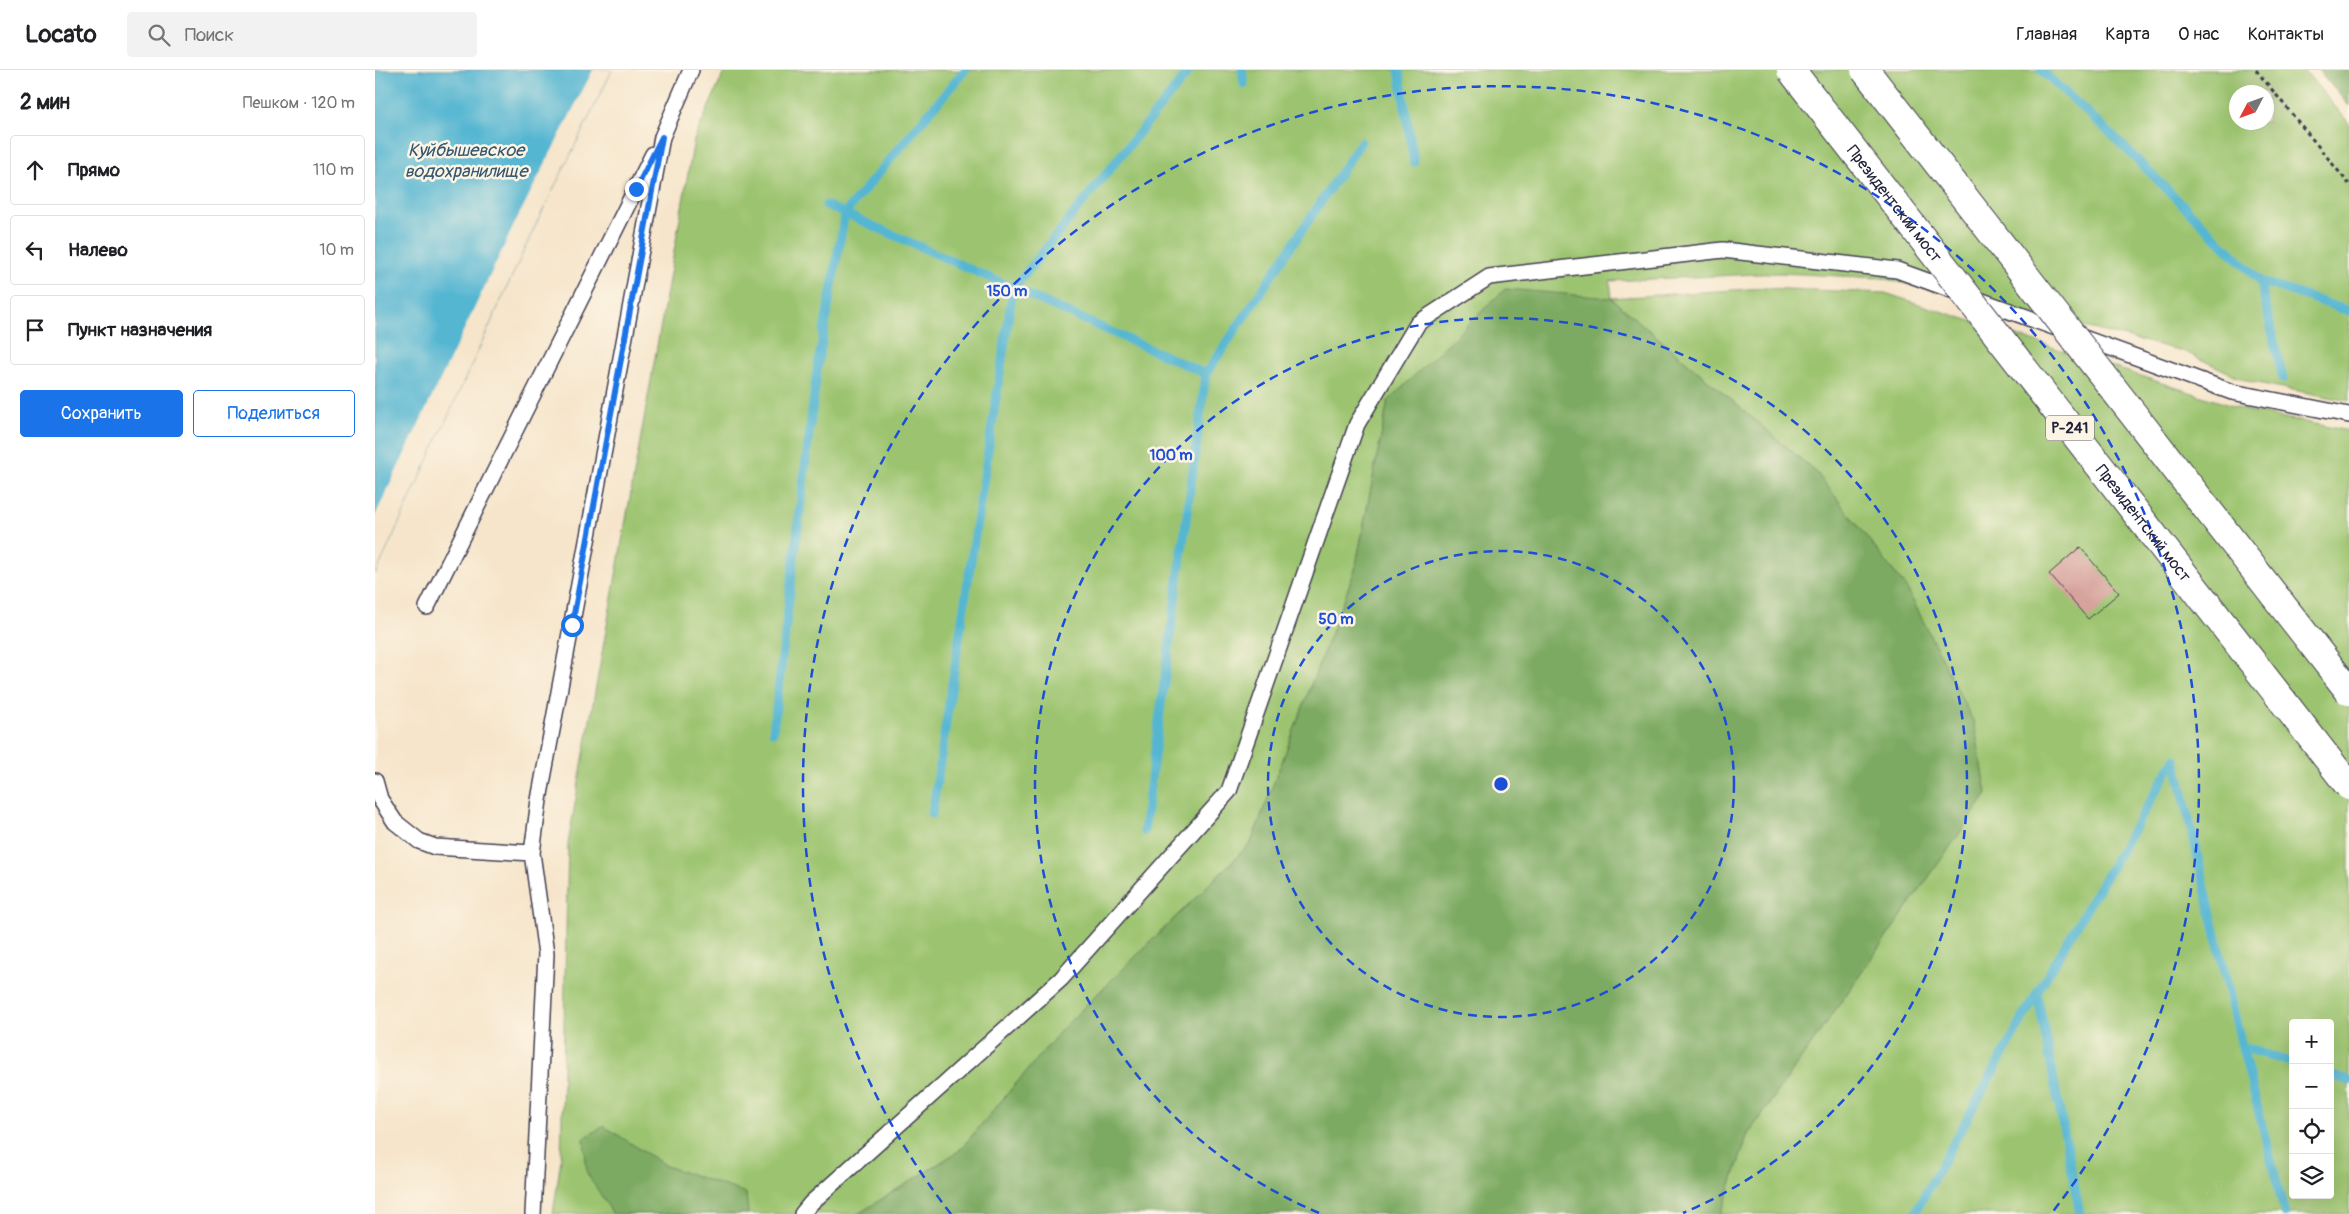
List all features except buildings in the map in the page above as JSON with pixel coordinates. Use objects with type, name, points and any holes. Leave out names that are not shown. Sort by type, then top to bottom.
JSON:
[{"type":"highway","name":"Президентский мост","points":[[1791,70],[2349,786]]},
{"type":"highway","points":[[1865,70],[2349,692]]},
{"type":"lane","points":[[427,607],[662,137],[691,70]]},
{"type":"lane","points":[[533,1214],[546,954],[532,853],[539,800],[662,137]]},
{"type":"lane","points":[[802,1214],[811,1203],[1061,979],[1229,791],[1357,424],[1418,323],[1489,277],[1723,250],[1897,270],[2232,392],[2349,415]]},
{"type":"lane","points":[[375,781],[380,799],[395,822],[419,840],[435,847],[532,853]]},
{"type":"path","points":[[2256,70],[2349,184]]},
{"type":"green space","points":[[725,70],[2304,70],[2349,123],[2349,401],[2247,381],[2183,351],[1882,278],[1779,273],[1610,281],[1612,298],[1764,288],[1885,293],[2245,410],[2349,431],[2349,1214],[1721,1214],[1748,1134],[1987,794],[1974,724],[1907,589],[1816,472],[1611,298],[1388,401],[1355,570],[1251,843],[1064,1027],[959,1151],[858,1214],[553,1214],[561,1159],[568,843],[694,140]]},
{"type":"green space","points":[[2318,70],[2349,70],[2349,106]]},
{"type":"green space","points":[[1505,289],[1611,298],[1816,472],[1907,589],[1974,723],[1987,794],[1748,1134],[1721,1214],[858,1214],[959,1151],[1064,1027],[1251,843],[1355,570],[1388,401]]},
{"type":"green space","points":[[604,1126],[666,1166],[746,1193],[748,1214],[613,1214],[587,1173],[584,1138]]},
{"type":"water","name":"Куйбышевское водохранилище","points":[[375,70],[612,70],[534,228],[375,575]]},
{"type":"pier","points":[[593,70],[612,70],[534,228],[375,575],[375,516],[516,221]]},
{"type":"waterway","points":[[773,732],[817,370],[845,213],[965,70]]},
{"type":"waterway","points":[[932,814],[1013,289],[1190,70]]},
{"type":"waterway","points":[[1242,70],[1244,84]]},
{"type":"waterway","points":[[1399,70],[1414,162]]},
{"type":"waterway","points":[[2041,70],[2111,134],[2260,281],[2349,311]]},
{"type":"waterway","points":[[1144,831],[1206,374],[1361,142]]},
{"type":"waterway","points":[[826,205],[1206,374]]},
{"type":"waterway","points":[[2260,281],[2283,379]]},
{"type":"waterway","points":[[2175,759],[2242,1047],[2285,1214]]},
{"type":"waterway","points":[[1914,1214],[2037,993],[2175,759]]},
{"type":"waterway","points":[[2037,993],[2080,1214]]},
{"type":"waterway","points":[[2242,1047],[2289,1062]]},
{"type":"waterway","points":[[2334,1076],[2349,1081]]},
{"type":"route","points":[[572,625],[662,137],[636,189]]}]
